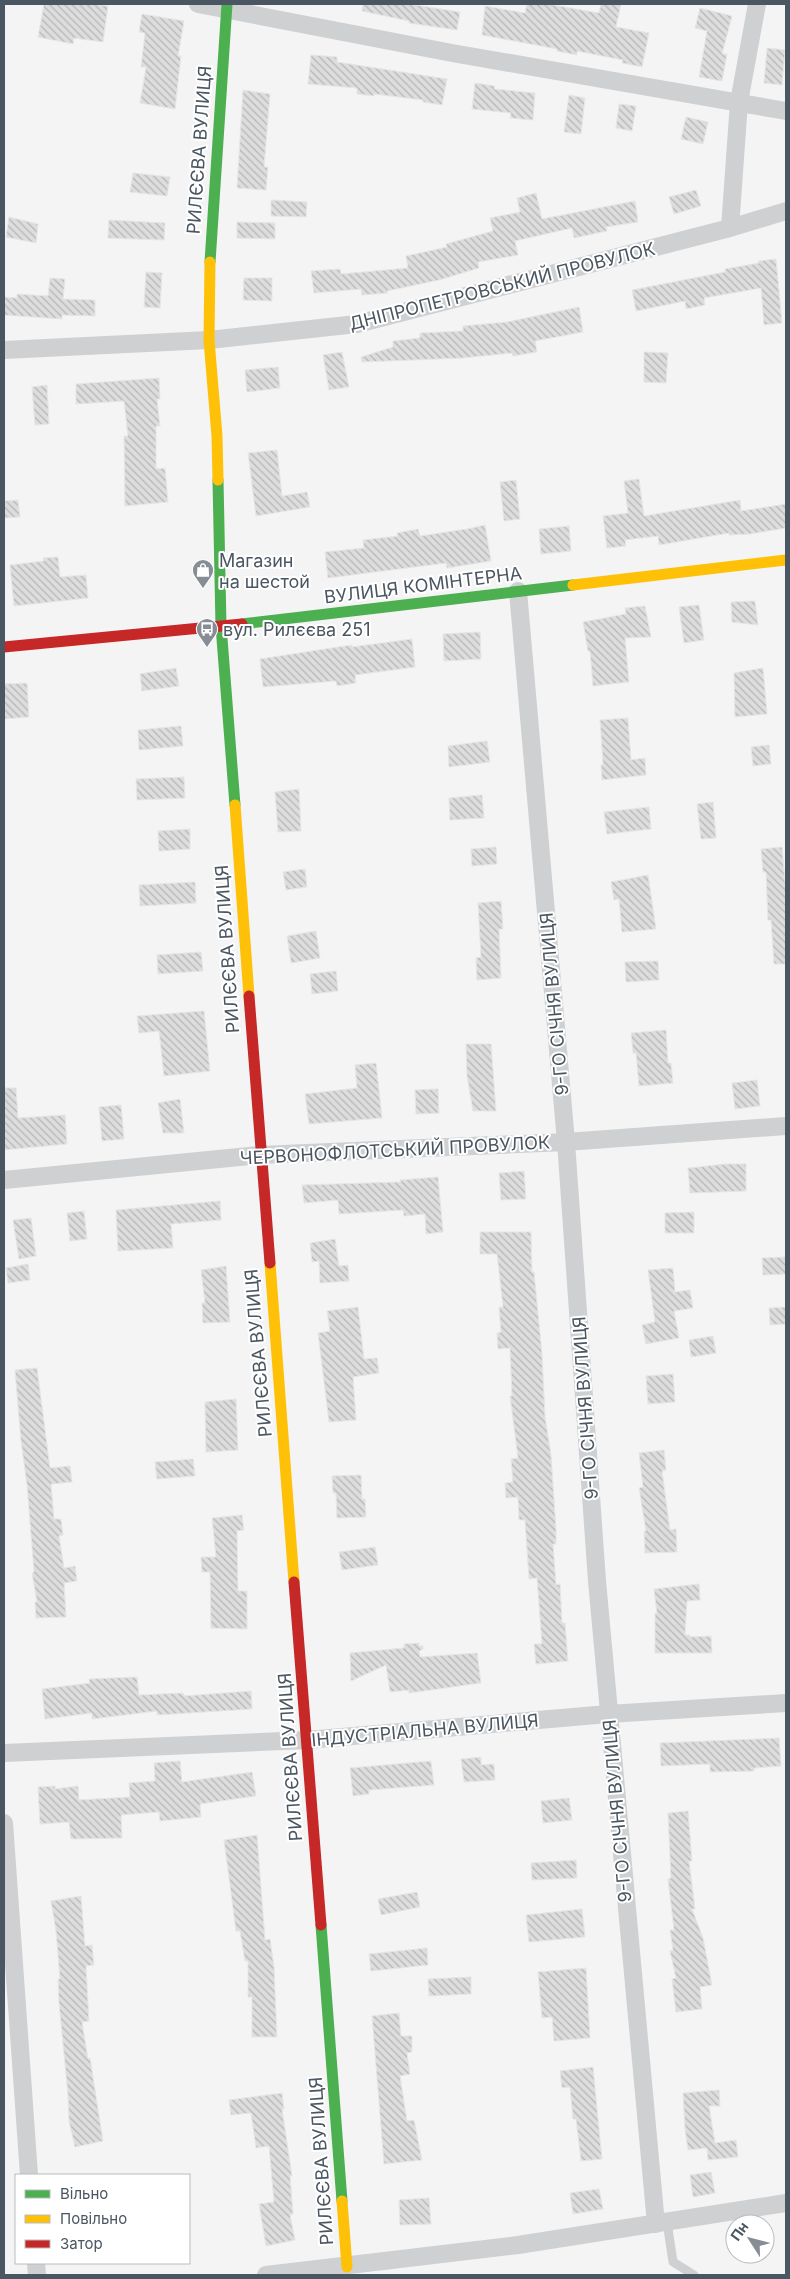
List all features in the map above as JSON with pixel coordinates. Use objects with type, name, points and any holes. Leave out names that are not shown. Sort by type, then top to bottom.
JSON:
[{"type":"street","points":[[198,4],[227,6],[452,53],[786,111]]},
{"type":"street","points":[[730,228],[739,102],[757,4]]},
{"type":"street","name":"РИЛЄЄВА ВУЛИЦЯ","points":[[227,6],[209,299],[209,340],[217,436],[221,626],[260,1155],[347,2267]]},
{"type":"street","name":"ДНІПРОПЕТРОВСЬКИЙ ПРОВУЛОК","points":[[4,350],[209,340],[357,324],[730,228],[786,211]]},
{"type":"street","name":"ВУЛИЦЯ КОМІНТЕРНА","points":[[4,647],[221,626],[786,560]]},
{"type":"street","name":"9-ГО СІЧНЯ ВУЛИЦЯ","points":[[518,591],[566,1142],[608,1714],[661,2223]]},
{"type":"street","name":"ЧЕРВОНОФЛОТСЬКИЙ ПРОВУЛОК","points":[[4,1180],[260,1155],[566,1142],[786,1126]]},
{"type":"street","name":"ІНДУСТРІАЛЬНА ВУЛИЦЯ","points":[[4,1754],[307,1740],[608,1714],[786,1703]]},
{"type":"street","points":[[4,1823],[29,2174]]},
{"type":"street","points":[[266,2275],[347,2267],[518,2245],[786,2203]]},
{"type":"lane","points":[[661,2223],[673,2262],[694,2275]]},
{"type":"building","points":[[44,4],[108,6],[103,42],[74,38],[73,44],[38,37]]},
{"type":"building","points":[[363,4],[409,4],[460,12],[457,30],[409,23],[409,21],[362,11]]},
{"type":"building","points":[[527,4],[547,4],[599,13],[601,4],[621,4],[616,27],[649,33],[642,67],[622,63],[623,60],[577,51],[577,55],[557,51],[557,49],[482,35],[485,6],[525,13]]},
{"type":"building","points":[[700,8],[732,16],[722,54],[727,54],[722,81],[699,77],[707,31],[695,28]]},
{"type":"building","points":[[142,14],[184,21],[178,56],[181,56],[175,109],[140,103],[146,67],[141,67],[145,33],[139,32]]},
{"type":"building","points":[[767,48],[785,50],[782,85],[764,83]]},
{"type":"building","points":[[311,55],[337,57],[337,62],[447,79],[442,105],[423,102],[423,100],[374,94],[374,96],[357,94],[357,88],[308,84]]},
{"type":"building","points":[[475,83],[495,86],[494,89],[535,93],[533,120],[510,118],[511,113],[472,109]]},
{"type":"building","points":[[243,90],[270,94],[264,167],[268,167],[266,190],[237,188]]},
{"type":"building","points":[[569,95],[585,98],[581,134],[564,132]]},
{"type":"building","points":[[619,104],[636,106],[632,131],[616,128]]},
{"type":"building","points":[[686,117],[708,122],[703,144],[681,139]]},
{"type":"building","points":[[133,173],[170,177],[167,196],[130,192]]},
{"type":"building","points":[[696,190],[701,206],[674,214],[669,197]]},
{"type":"building","points":[[536,193],[542,219],[635,201],[638,222],[606,227],[607,231],[574,238],[572,228],[515,241],[518,255],[478,262],[479,268],[439,280],[387,291],[388,293],[362,295],[361,289],[314,293],[311,271],[340,269],[341,274],[408,268],[406,256],[447,247],[446,244],[493,231],[490,218],[520,212],[517,198]]},
{"type":"building","points":[[271,200],[307,202],[306,217],[271,216]]},
{"type":"building","points":[[9,217],[38,224],[36,243],[6,237]]},
{"type":"building","points":[[109,220],[165,223],[164,240],[108,238]]},
{"type":"building","points":[[237,222],[275,223],[275,239],[237,238]]},
{"type":"building","points":[[776,259],[782,323],[764,325],[761,288],[704,298],[705,305],[686,309],[685,301],[636,311],[632,290],[725,272],[725,269],[759,263],[758,261]]},
{"type":"building","points":[[146,272],[162,273],[160,308],[144,307]]},
{"type":"building","points":[[50,278],[65,279],[63,299],[95,300],[95,316],[62,315],[62,319],[4,315],[4,297],[17,298],[17,294],[48,296]]},
{"type":"building","points":[[244,278],[272,278],[272,301],[243,300]]},
{"type":"building","points":[[579,307],[583,332],[535,341],[537,352],[513,356],[512,353],[463,358],[362,362],[361,357],[393,347],[393,341],[420,338],[420,333],[463,331],[463,326],[507,322]]},
{"type":"building","points":[[342,352],[349,387],[329,390],[323,355]]},
{"type":"building","points":[[644,352],[668,353],[666,383],[644,382]]},
{"type":"building","points":[[278,367],[280,388],[247,392],[245,370]]},
{"type":"building","points":[[159,378],[160,399],[157,399],[160,426],[156,426],[156,469],[165,468],[168,502],[125,506],[124,436],[128,436],[124,401],[76,404],[76,384]]},
{"type":"building","points":[[47,385],[49,424],[35,425],[32,387]]},
{"type":"building","points":[[277,450],[282,496],[307,492],[310,507],[256,516],[248,453]]},
{"type":"building","points":[[639,479],[644,516],[740,500],[741,511],[786,504],[786,528],[750,534],[729,535],[729,533],[659,545],[658,536],[625,540],[626,546],[607,548],[603,516],[628,513],[624,481]]},
{"type":"building","points":[[516,480],[520,519],[504,521],[500,482]]},
{"type":"building","points":[[18,500],[20,517],[4,518],[4,501]]},
{"type":"building","points":[[485,525],[491,561],[447,568],[446,563],[328,578],[325,552],[364,548],[363,540],[398,536],[397,533],[418,529],[420,536]]},
{"type":"building","points":[[569,526],[571,551],[541,554],[539,529]]},
{"type":"building","points":[[58,557],[60,577],[86,575],[88,598],[14,606],[10,565],[44,561],[43,558]]},
{"type":"building","points":[[755,601],[758,625],[732,622],[731,602]]},
{"type":"building","points":[[699,605],[704,640],[684,643],[679,607]]},
{"type":"building","points":[[645,606],[651,637],[625,638],[629,682],[593,686],[590,651],[588,651],[583,622],[626,614],[625,608]]},
{"type":"building","points":[[480,632],[481,659],[444,661],[443,634]]},
{"type":"building","points":[[412,639],[415,667],[355,675],[356,683],[337,686],[336,681],[263,687],[260,659],[352,645],[352,647]]},
{"type":"building","points":[[176,668],[179,686],[142,691],[140,674]]},
{"type":"building","points":[[763,668],[767,714],[735,717],[734,673]]},
{"type":"building","points":[[27,683],[29,717],[4,719],[4,684]]},
{"type":"building","points":[[628,718],[631,760],[645,758],[646,775],[602,780],[601,765],[603,764],[600,720]]},
{"type":"building","points":[[181,726],[183,746],[139,750],[138,730]]},
{"type":"building","points":[[487,741],[490,762],[449,767],[448,746]]},
{"type":"building","points":[[769,745],[771,764],[753,766],[751,747]]},
{"type":"building","points":[[184,777],[185,798],[137,800],[136,779]]},
{"type":"building","points":[[299,789],[301,831],[278,832],[275,792]]},
{"type":"building","points":[[482,795],[484,818],[450,820],[449,798]]},
{"type":"building","points":[[713,802],[716,838],[701,839],[697,804]]},
{"type":"building","points":[[649,807],[651,829],[607,834],[604,812]]},
{"type":"building","points":[[190,829],[190,849],[159,851],[158,831]]},
{"type":"building","points":[[496,847],[497,864],[472,866],[471,849]]},
{"type":"building","points":[[782,847],[786,894],[786,964],[774,964],[771,920],[768,920],[766,872],[763,872],[761,849]]},
{"type":"building","points":[[305,869],[307,887],[286,890],[283,872]]},
{"type":"building","points":[[648,875],[656,929],[622,932],[619,899],[614,900],[611,882]]},
{"type":"building","points":[[195,882],[196,903],[140,906],[139,885]]},
{"type":"building","points":[[501,901],[503,929],[499,929],[501,978],[477,980],[476,958],[481,957],[478,903]]},
{"type":"building","points":[[316,931],[320,958],[291,963],[287,936]]},
{"type":"building","points":[[201,952],[203,971],[158,974],[157,955]]},
{"type":"building","points":[[658,961],[659,980],[626,982],[625,962]]},
{"type":"building","points":[[336,971],[338,991],[312,994],[310,974]]},
{"type":"building","points":[[204,1011],[210,1071],[164,1076],[159,1031],[139,1033],[137,1016]]},
{"type":"building","points":[[666,1030],[668,1063],[671,1063],[673,1083],[639,1086],[636,1053],[633,1053],[631,1033]]},
{"type":"building","points":[[466,1044],[491,1044],[496,1111],[473,1111],[467,1076]]},
{"type":"building","points":[[376,1063],[382,1118],[309,1124],[305,1094],[357,1088],[355,1065]]},
{"type":"building","points":[[757,1080],[760,1106],[735,1109],[732,1083]]},
{"type":"building","points":[[4,1088],[16,1088],[18,1118],[65,1115],[67,1144],[4,1150]]},
{"type":"building","points":[[438,1089],[439,1113],[416,1114],[415,1090]]},
{"type":"building","points":[[180,1099],[184,1133],[163,1133],[158,1103]]},
{"type":"building","points":[[121,1105],[124,1139],[102,1141],[99,1107]]},
{"type":"building","points":[[746,1164],[746,1191],[690,1193],[688,1168]]},
{"type":"building","points":[[524,1171],[526,1199],[501,1200],[499,1173]]},
{"type":"building","points":[[438,1177],[443,1232],[426,1234],[425,1214],[404,1216],[403,1210],[339,1214],[338,1200],[304,1203],[302,1185],[401,1182],[400,1180]]},
{"type":"building","points":[[220,1201],[221,1220],[171,1224],[173,1248],[118,1251],[116,1210]]},
{"type":"building","points":[[84,1211],[87,1239],[70,1241],[67,1213]]},
{"type":"building","points":[[694,1212],[694,1233],[665,1233],[665,1213]]},
{"type":"building","points":[[31,1218],[36,1256],[19,1259],[13,1220]]},
{"type":"building","points":[[480,1232],[531,1232],[532,1272],[534,1272],[542,1354],[545,1417],[551,1455],[556,1529],[556,1544],[553,1544],[556,1585],[560,1584],[562,1623],[565,1623],[568,1661],[536,1664],[534,1644],[542,1644],[537,1578],[529,1579],[525,1520],[519,1520],[518,1497],[506,1498],[505,1483],[513,1482],[511,1459],[518,1458],[510,1396],[512,1396],[510,1348],[498,1349],[497,1333],[501,1332],[499,1307],[503,1307],[497,1254],[480,1254]]},
{"type":"building","points":[[335,1239],[339,1266],[348,1265],[349,1281],[320,1283],[319,1261],[312,1262],[310,1243]]},
{"type":"building","points":[[786,1257],[786,1274],[763,1275],[762,1258]]},
{"type":"building","points":[[28,1264],[30,1280],[8,1283],[6,1268]]},
{"type":"building","points":[[226,1266],[230,1322],[203,1323],[202,1303],[205,1303],[201,1270]]},
{"type":"building","points":[[673,1268],[675,1292],[690,1290],[693,1308],[674,1311],[679,1338],[646,1344],[642,1325],[655,1322],[648,1270]]},
{"type":"building","points":[[358,1307],[364,1359],[377,1358],[379,1373],[353,1377],[356,1420],[329,1422],[318,1333],[330,1331],[327,1311]]},
{"type":"building","points":[[786,1307],[786,1324],[770,1325],[769,1308]]},
{"type":"building","points":[[713,1336],[716,1353],[691,1357],[689,1340]]},
{"type":"building","points":[[37,1368],[50,1468],[70,1466],[72,1482],[51,1484],[54,1519],[61,1519],[63,1535],[59,1536],[64,1568],[75,1566],[77,1581],[64,1583],[66,1617],[36,1618],[35,1602],[37,1602],[32,1573],[34,1572],[27,1485],[15,1370]]},
{"type":"building","points":[[673,1374],[675,1402],[648,1404],[646,1376]]},
{"type":"building","points":[[236,1399],[238,1450],[206,1452],[205,1402]]},
{"type":"building","points":[[664,1450],[666,1470],[662,1471],[670,1530],[676,1529],[677,1552],[645,1553],[644,1531],[646,1531],[639,1488],[643,1487],[639,1453]]},
{"type":"building","points":[[193,1459],[195,1476],[157,1479],[155,1462]]},
{"type":"building","points":[[361,1475],[362,1499],[365,1499],[366,1517],[337,1518],[336,1493],[333,1493],[332,1476]]},
{"type":"building","points":[[242,1515],[244,1530],[237,1531],[238,1591],[247,1591],[247,1629],[211,1628],[210,1572],[202,1572],[201,1557],[216,1557],[212,1518]]},
{"type":"building","points":[[375,1547],[378,1565],[342,1570],[339,1552]]},
{"type":"building","points":[[699,1584],[700,1600],[687,1601],[685,1635],[690,1635],[690,1637],[711,1636],[712,1653],[655,1653],[655,1613],[657,1614],[654,1589]]},
{"type":"building","points":[[419,1643],[419,1646],[423,1646],[423,1649],[419,1651],[420,1657],[477,1653],[481,1683],[409,1693],[409,1690],[390,1692],[386,1665],[351,1681],[350,1653],[404,1648],[404,1644]]},
{"type":"building","points":[[137,1677],[139,1695],[183,1693],[184,1696],[251,1691],[252,1709],[157,1715],[157,1711],[92,1719],[92,1713],[45,1719],[42,1689],[90,1683],[89,1679]]},
{"type":"building","points":[[779,1738],[781,1766],[754,1768],[754,1771],[710,1772],[710,1764],[661,1766],[660,1743]]},
{"type":"building","points":[[481,1757],[481,1765],[494,1764],[495,1780],[464,1782],[461,1759]]},
{"type":"building","points":[[180,1761],[182,1782],[252,1772],[256,1796],[200,1804],[201,1817],[160,1821],[159,1812],[121,1815],[122,1838],[71,1839],[69,1822],[40,1824],[38,1787],[55,1786],[55,1789],[78,1786],[79,1800],[130,1797],[129,1783],[155,1781],[154,1763]]},
{"type":"building","points":[[431,1761],[434,1785],[369,1790],[369,1794],[353,1796],[350,1768]]},
{"type":"building","points":[[569,1798],[572,1820],[543,1823],[541,1801]]},
{"type":"building","points":[[688,1811],[692,1861],[689,1861],[695,1909],[692,1909],[703,1938],[712,1985],[700,1987],[702,2009],[676,2012],[672,1979],[676,1978],[670,1951],[673,1950],[670,1930],[674,1930],[668,1879],[671,1878],[668,1813]]},
{"type":"building","points":[[257,1835],[265,1940],[270,1939],[274,1967],[277,2037],[252,2037],[252,1997],[248,1997],[248,1961],[245,1961],[240,1931],[236,1931],[224,1840]]},
{"type":"building","points":[[576,1860],[577,1878],[532,1880],[531,1863]]},
{"type":"building","points":[[417,1892],[420,1907],[381,1915],[378,1899]]},
{"type":"building","points":[[81,1896],[85,1946],[92,1945],[94,1965],[86,1966],[89,2021],[82,2022],[88,2059],[90,2058],[103,2141],[75,2147],[69,2121],[59,2003],[58,1979],[60,1979],[56,1931],[51,1901]]},
{"type":"building","points":[[582,1909],[585,1937],[529,1942],[526,1915]]},
{"type":"building","points":[[427,1948],[428,1965],[371,1971],[369,1954]]},
{"type":"building","points":[[586,1968],[590,2038],[554,2041],[552,2017],[542,2018],[538,1972]]},
{"type":"building","points":[[471,1977],[471,1994],[429,1996],[428,1979]]},
{"type":"building","points":[[399,2013],[401,2036],[412,2036],[412,2052],[407,2053],[410,2074],[400,2076],[407,2121],[414,2120],[422,2160],[384,2164],[372,2016]]},
{"type":"building","points":[[593,2067],[602,2159],[581,2161],[576,2119],[573,2119],[570,2087],[562,2088],[560,2071]]},
{"type":"building","points":[[719,2090],[720,2106],[709,2106],[715,2143],[736,2140],[738,2157],[708,2160],[707,2148],[688,2150],[683,2093]]},
{"type":"building","points":[[282,2093],[284,2109],[282,2109],[292,2176],[290,2176],[293,2214],[290,2215],[295,2240],[266,2246],[259,2204],[274,2202],[269,2146],[256,2148],[251,2113],[231,2115],[229,2100]]},
{"type":"building","points":[[711,2172],[715,2193],[693,2197],[690,2175]]},
{"type":"building","points":[[599,2189],[603,2209],[573,2214],[570,2193]]},
{"type":"building","points":[[429,2198],[431,2224],[400,2225],[399,2200]]},
{"type":"traffic: fast","points":[[210,262],[227,4]]},
{"type":"traffic: fast","points":[[218,480],[221,626],[235,805]]},
{"type":"traffic: fast","points":[[242,624],[573,585]]},
{"type":"traffic: fast","points":[[321,1925],[342,2201]]},
{"type":"traffic: slow","points":[[210,262],[209,340],[217,436],[218,480]]},
{"type":"traffic: slow","points":[[573,585],[786,560]]},
{"type":"traffic: slow","points":[[235,805],[249,996]]},
{"type":"traffic: slow","points":[[270,1263],[294,1582]]},
{"type":"traffic: slow","points":[[342,2201],[347,2267]]},
{"type":"traffic: jam","points":[[4,647],[242,624]]},
{"type":"traffic: jam","points":[[249,996],[270,1263]]},
{"type":"traffic: jam","points":[[294,1582],[321,1925]]},
{"type":"place","name":"Магазин на шестой","points":[[203,589]]},
{"type":"place","name":"вул. Рилєєва 251","points":[[207,648]]}]
